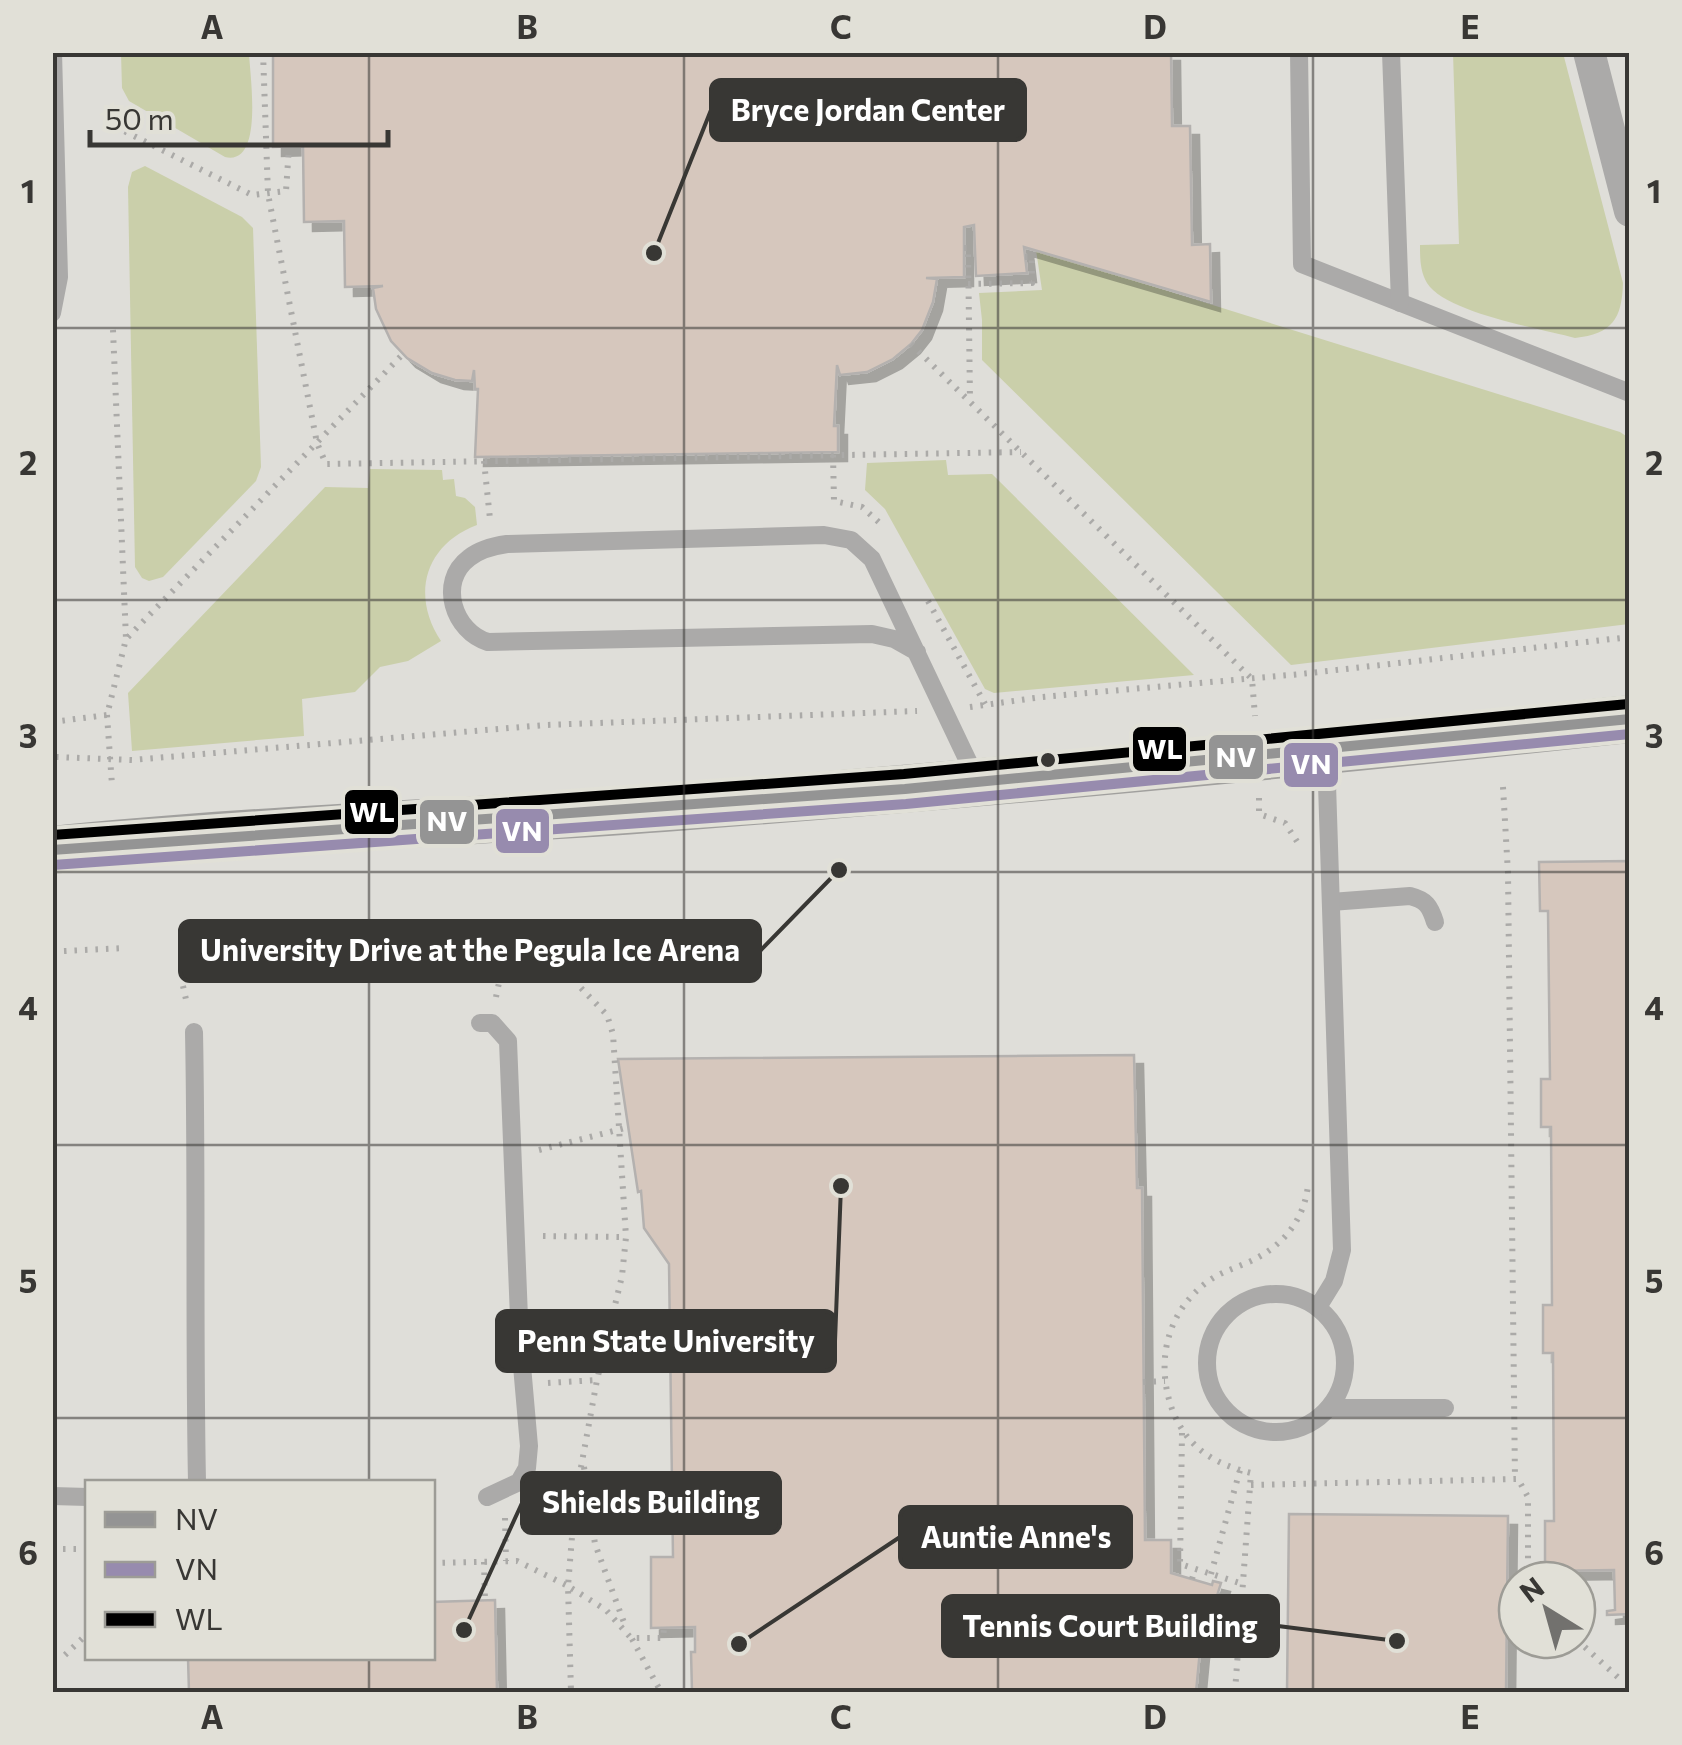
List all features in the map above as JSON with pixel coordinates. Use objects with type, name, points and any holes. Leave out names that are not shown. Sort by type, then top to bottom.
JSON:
[{"type":"main road","points":[[52,850],[980,785],[1630,718]]},
{"type":"street","points":[[1589,52],[1630,211]]},
{"type":"lane","points":[[52,313],[58,277],[53,52]]},
{"type":"lane","points":[[1299,52],[1302,264],[1630,394]]},
{"type":"lane","points":[[1391,52],[1400,303]]},
{"type":"lane","points":[[916,652],[872,634],[488,642],[468,633],[461,624],[452,588],[468,558],[507,544],[835,536],[851,540],[872,560],[980,785]]},
{"type":"lane","points":[[1318,1307],[1334,1281],[1342,1250],[1326,751]]},
{"type":"lane","points":[[1331,902],[1410,896],[1430,906],[1435,922]]},
{"type":"lane","points":[[480,1022],[492,1022],[508,1042],[522,1384],[528,1416],[528,1468],[520,1482],[496,1494]]},
{"type":"lane","points":[[194,1032],[197,1480]]},
{"type":"lane","points":[[1266,1294],[1293,1296],[1318,1307],[1336,1326],[1345,1352],[1344,1382],[1330,1408],[1309,1425],[1283,1433],[1256,1430],[1233,1418],[1216,1398],[1207,1372],[1209,1345],[1221,1321],[1241,1304],[1266,1294]]},
{"type":"lane","points":[[1330,1408],[1445,1408]]},
{"type":"lane","points":[[52,1496],[85,1497]]},
{"type":"path","points":[[263,52],[268,194],[317,443],[326,464],[657,455],[1022,452]]},
{"type":"path","points":[[106,122],[252,195],[286,191],[288,147]]},
{"type":"path","points":[[964,248],[968,248],[970,401]]},
{"type":"path","points":[[968,284],[1032,282],[1032,257],[1025,257]]},
{"type":"path","points":[[112,785],[107,715],[126,639],[113,330]]},
{"type":"path","points":[[911,344],[1252,679],[1260,814],[1285,823],[1300,847]]},
{"type":"path","points":[[126,639],[402,354]]},
{"type":"path","points":[[833,455],[834,501]]},
{"type":"path","points":[[487,459],[490,520]]},
{"type":"path","points":[[977,706],[1630,637]]},
{"type":"path","points":[[56,757],[152,758],[545,725],[919,711]]},
{"type":"path","points":[[52,722],[107,715]]},
{"type":"path","points":[[1503,786],[1508,873],[1514,1479]]},
{"type":"path","points":[[64,951],[126,948]]},
{"type":"path","points":[[571,1692],[568,1586],[575,1500],[597,1380],[622,1276],[626,1237],[613,1034],[607,1015],[581,988]]},
{"type":"path","points":[[514,1156],[628,1127]]},
{"type":"path","points":[[1243,1584],[1180,1564],[1182,1432],[1165,1381],[1166,1344],[1181,1307],[1211,1279],[1258,1258],[1286,1236],[1304,1205],[1308,1169]]},
{"type":"path","points":[[517,1238],[626,1237]]},
{"type":"path","points":[[522,1384],[597,1380]]},
{"type":"path","points":[[1144,1382],[1165,1381]]},
{"type":"path","points":[[1182,1432],[1210,1459],[1251,1472],[1235,1692]]},
{"type":"path","points":[[582,1456],[595,1544],[615,1604],[662,1692]]},
{"type":"path","points":[[1211,1574],[1240,1470]]},
{"type":"path","points":[[1251,1484],[1518,1479],[1528,1496],[1528,1560]]},
{"type":"path","points":[[496,1494],[506,1561]]},
{"type":"path","points":[[63,1549],[85,1549]]},
{"type":"path","points":[[435,1562],[517,1561],[606,1610],[631,1638],[663,1638],[664,1628]]},
{"type":"path","points":[[484,1562],[485,1601]]},
{"type":"path","points":[[1192,1579],[1194,1569]]},
{"type":"path","points":[[65,1655],[85,1636]]},
{"type":"path","points":[[1597,1658],[1622,1680]]},
{"type":"green space","points":[[121,53],[249,53],[252,117],[245,148],[237,156],[225,157],[129,101],[122,88]]},
{"type":"green space","points":[[1453,53],[1563,53],[1623,283],[1617,315],[1598,333],[1575,338],[1495,318],[1453,303],[1427,283],[1420,245],[1459,244]]},
{"type":"green space","points":[[145,166],[242,217],[253,228],[261,467],[256,481],[163,577],[149,581],[135,567],[128,187],[132,172]]},
{"type":"green space","points":[[1036,250],[1620,432],[1629,438],[1629,624],[1291,665],[982,360],[979,293],[1042,290]]},
{"type":"green space","points":[[946,460],[948,475],[992,474],[1194,675],[994,693],[985,689],[885,509],[865,490],[867,463]]},
{"type":"green space","points":[[370,469],[442,470],[443,480],[454,479],[456,496],[475,507],[477,525],[445,545],[428,574],[427,607],[441,641],[408,661],[380,667],[355,692],[302,699],[304,736],[132,751],[128,693],[325,487],[368,488]]},
{"type":"building","points":[[273,52],[1171,52],[1172,126],[1190,126],[1192,245],[1210,244],[1211,302],[1024,247],[1027,273],[976,276],[974,225],[964,227],[964,277],[926,278],[937,279],[933,302],[922,330],[911,344],[867,372],[840,375],[837,365],[834,426],[838,426],[838,452],[475,457],[478,389],[474,370],[472,381],[455,380],[432,373],[407,358],[391,341],[376,309],[373,288],[383,286],[345,287],[344,221],[304,222],[303,146],[273,147]]},
{"type":"building","points":[[1630,861],[1630,1614],[1607,1615],[1607,1611],[1615,1610],[1614,1570],[1597,1570],[1597,1560],[1545,1560],[1545,1521],[1554,1521],[1553,1353],[1543,1353],[1543,1305],[1552,1305],[1551,1127],[1541,1127],[1541,1079],[1550,1079],[1548,911],[1540,911],[1539,862]]},
{"type":"building","points":[[1134,1055],[1137,1188],[1142,1188],[1145,1540],[1171,1540],[1171,1573],[1212,1585],[1213,1581],[1221,1583],[1200,1650],[1196,1692],[692,1692],[695,1627],[651,1628],[651,1557],[673,1557],[669,1264],[644,1228],[618,1059]]},
{"type":"building","points":[[1289,1514],[1508,1516],[1508,1560],[1497,1560],[1497,1660],[1506,1660],[1506,1692],[1287,1692]]},
{"type":"building","points":[[495,1600],[497,1692],[189,1692],[188,1660],[435,1660],[435,1602]]},
{"type":"transit line","name":"WL","points":[[52,835],[904,774],[1628,704]]},
{"type":"transit line","name":"NV","points":[[52,850],[905,789],[1630,719]]},
{"type":"transit line","name":"VN","points":[[53,865],[906,804],[1630,734]]},
{"type":"place","name":"Bryce Jordan Center","points":[[654,253]]},
{"type":"place","name":"University Drive at the Pegula Ice Arena","points":[[839,870]]},
{"type":"place","name":"Penn State University","points":[[841,1186]]},
{"type":"place","name":"Shields Building","points":[[464,1630]]},
{"type":"place","name":"Tennis Court Building","points":[[1397,1641]]},
{"type":"place","name":"Auntie Anne's","points":[[739,1644]]}]
